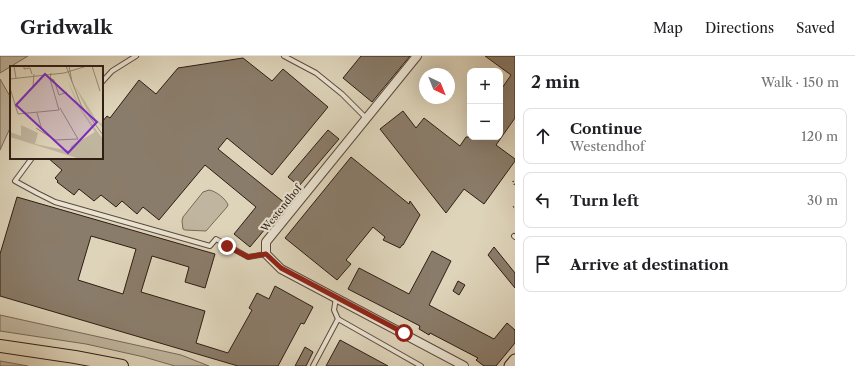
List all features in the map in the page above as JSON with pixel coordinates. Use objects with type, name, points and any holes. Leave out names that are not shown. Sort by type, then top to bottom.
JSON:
[{"type":"main road","points":[[0,346],[75,356],[122,366]]},
{"type":"main road","points":[[510,366],[515,360]]},
{"type":"street","name":"Westendhof","points":[[266,254],[266,242],[417,56]]},
{"type":"street","points":[[266,254],[281,268],[464,366]]},
{"type":"lane","points":[[103,81],[112,71],[136,56]]},
{"type":"lane","points":[[284,56],[316,73],[342,94],[366,118]]},
{"type":"lane","points":[[31,159],[15,181],[54,202],[210,246],[216,239],[248,257],[266,254]]},
{"type":"lane","points":[[336,297],[334,310],[338,319],[421,366]]},
{"type":"lane","points":[[312,366],[338,319]]},
{"type":"path","points":[[513,181],[515,186]]},
{"type":"shaded area","points":[[0,56],[28,56],[10,66],[0,73]]},
{"type":"shaded area","points":[[0,79],[10,96],[10,128],[0,150]]},
{"type":"shaded area","points":[[209,190],[215,192],[223,198],[228,205],[227,207],[206,231],[183,229],[183,217],[203,192]]},
{"type":"shaded area","points":[[0,315],[181,355],[209,366],[175,366],[144,357],[86,344],[0,331]]},
{"type":"shaded area","points":[[0,361],[28,366],[0,366]]},
{"type":"building","points":[[361,56],[410,56],[372,102],[343,78]]},
{"type":"building","points":[[485,56],[515,56],[515,118],[503,135],[503,87],[511,75]]},
{"type":"building","points":[[243,58],[272,81],[283,69],[328,107],[272,175],[227,138],[218,149],[286,204],[250,247],[234,234],[256,207],[205,165],[159,220],[143,207],[137,214],[122,201],[116,207],[101,195],[94,201],[79,189],[74,195],[57,182],[58,181],[55,178],[62,170],[49,159],[103,159],[103,121],[107,116],[110,118],[139,80],[156,94],[178,68]]},
{"type":"building","points":[[403,111],[416,128],[424,118],[460,146],[466,137],[467,140],[500,140],[496,145],[515,159],[515,161],[484,204],[464,189],[446,213],[380,129]]},
{"type":"building","points":[[328,130],[339,139],[299,186],[288,177]]},
{"type":"building","points":[[351,157],[409,204],[410,201],[420,215],[400,248],[383,240],[385,237],[373,227],[346,260],[351,264],[337,280],[285,238]]},
{"type":"building","points":[[17,197],[215,254],[205,288],[185,282],[189,267],[152,256],[141,292],[205,311],[196,343],[228,353],[252,310],[249,308],[257,293],[269,299],[275,286],[313,307],[304,324],[301,323],[278,366],[238,366],[0,296],[0,254]],"holes":[[[91,236],[136,249],[123,294],[78,280]]]},
{"type":"building","points":[[494,247],[515,273],[515,288],[488,255]]},
{"type":"building","points":[[432,251],[451,261],[429,305],[494,339],[507,323],[515,330],[515,343],[496,366],[484,366],[476,360],[478,358],[430,333],[429,335],[419,329],[420,326],[348,289],[359,268],[409,294]]},
{"type":"building","points":[[458,281],[465,285],[459,295],[453,291]]},
{"type":"building","points":[[340,340],[388,366],[326,366]]},
{"type":"building","points":[[305,347],[313,352],[306,366],[295,366]]},
{"type":"route","points":[[227,246],[248,257],[266,254],[281,268],[404,333]]}]
